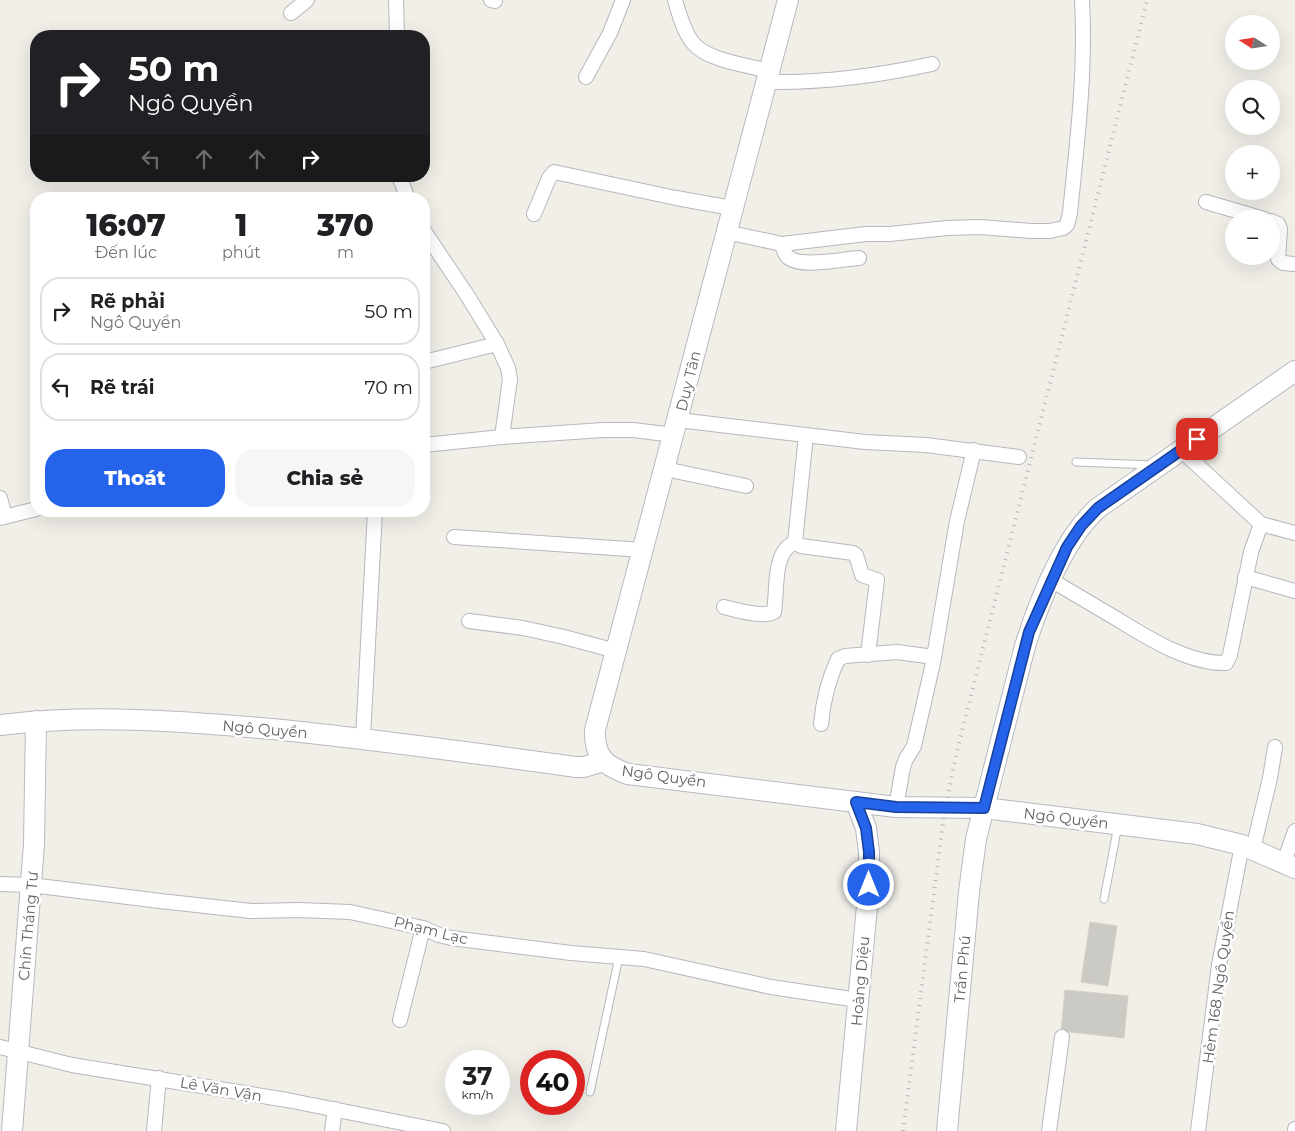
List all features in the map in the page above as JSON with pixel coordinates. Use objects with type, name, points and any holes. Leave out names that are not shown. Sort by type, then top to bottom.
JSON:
[{"type":"street","points":[[291,13],[307,0]]},
{"type":"street","points":[[396,0],[397,30]]},
{"type":"street","points":[[491,0],[496,1]]},
{"type":"street","points":[[586,77],[610,33],[623,0]]},
{"type":"street","points":[[675,0],[681,19],[692,42],[701,50],[717,58],[767,76],[818,81],[870,76],[932,64]]},
{"type":"street","name":"Duy Tân","points":[[604,762],[594,740],[595,730],[788,0]]},
{"type":"street","points":[[726,232],[782,244],[866,234],[890,234],[947,228],[980,227],[1050,231],[1063,228],[1067,225],[1070,214],[1078,128],[1084,34],[1082,0]]},
{"type":"street","points":[[534,214],[549,178],[554,172],[732,208]]},
{"type":"street","points":[[1206,202],[1233,210]]},
{"type":"street","points":[[430,240],[497,344],[508,368],[510,379],[502,437]]},
{"type":"street","points":[[782,244],[787,257],[795,261],[859,258]]},
{"type":"street","points":[[1280,260],[1295,264]]},
{"type":"street","points":[[430,361],[497,344]]},
{"type":"street","name":"Trần Phú","points":[[947,1131],[976,839],[1025,646],[1034,618],[1051,580],[1067,547],[1090,515],[1295,371]]},
{"type":"street","points":[[430,444],[603,430],[676,428],[806,435],[864,442],[926,445],[1020,457]]},
{"type":"street","points":[[724,607],[762,614],[774,612],[777,575],[784,550],[795,542],[806,435]]},
{"type":"street","points":[[896,807],[903,767],[914,746],[934,657],[957,521],[974,450]]},
{"type":"street","points":[[1180,450],[1261,524],[1295,533]]},
{"type":"street","points":[[665,469],[746,486]]},
{"type":"street","points":[[0,498],[2,517],[30,510]]},
{"type":"street","points":[[364,738],[375,517]]},
{"type":"street","points":[[1051,580],[1163,646],[1217,664],[1226,663],[1230,655],[1251,552],[1261,524]]},
{"type":"street","points":[[454,537],[643,550]]},
{"type":"street","points":[[795,542],[802,546],[852,552],[856,555],[862,575],[877,580],[868,654]]},
{"type":"street","points":[[1245,577],[1295,591]]},
{"type":"street","points":[[469,621],[523,628],[564,637],[616,652]]},
{"type":"street","points":[[821,724],[823,706],[831,674],[838,659],[845,656],[897,652],[934,657]]},
{"type":"street","name":"Ngô Quyền","points":[[0,725],[61,720],[218,724],[364,738],[576,767],[604,762],[613,769],[628,774],[896,807],[984,808],[1197,834],[1247,847],[1289,865]]},
{"type":"street","name":"Chín Tháng Tư","points":[[12,1131],[9,1049],[31,884],[34,836],[36,721]]},
{"type":"street","name":"Hẻm 168 Ngô Quyền","points":[[1198,1131],[1219,965],[1247,847],[1270,778],[1274,747]]},
{"type":"street","name":"Hoàng Diệu","points":[[846,1131],[869,885],[869,852],[866,828],[856,802]]},
{"type":"street","points":[[1289,865],[1295,831]]},
{"type":"street","name":"Phạm Lạc","points":[[0,884],[31,884],[251,911],[350,912],[423,928],[451,938],[571,953],[660,961],[772,987],[858,1000]]},
{"type":"street","points":[[400,1020],[423,928]]},
{"type":"street","points":[[1049,1131],[1062,1036]]},
{"type":"street","name":"Lê Văn Vận","points":[[9,1049],[72,1065],[160,1078],[217,1090],[335,1109],[418,1128],[443,1131]]},
{"type":"street","points":[[154,1131],[160,1078]]},
{"type":"street","points":[[332,1131],[335,1109]]},
{"type":"lane","points":[[1076,462],[1160,465]]},
{"type":"lane","points":[[1104,899],[1118,823]]},
{"type":"lane","points":[[590,1092],[619,957]]},
{"type":"building","points":[[1090,922],[1117,926],[1108,986],[1081,982]]},
{"type":"building","points":[[1065,990],[1128,996],[1124,1038],[1061,1031]]},
{"type":"railway","points":[[903,1131],[945,808],[958,747],[1147,0]]},
{"type":"route","points":[[869,885],[869,852],[866,828],[856,802],[896,807],[984,808],[1029,632],[1067,547],[1081,526],[1098,508],[1197,439]]}]
